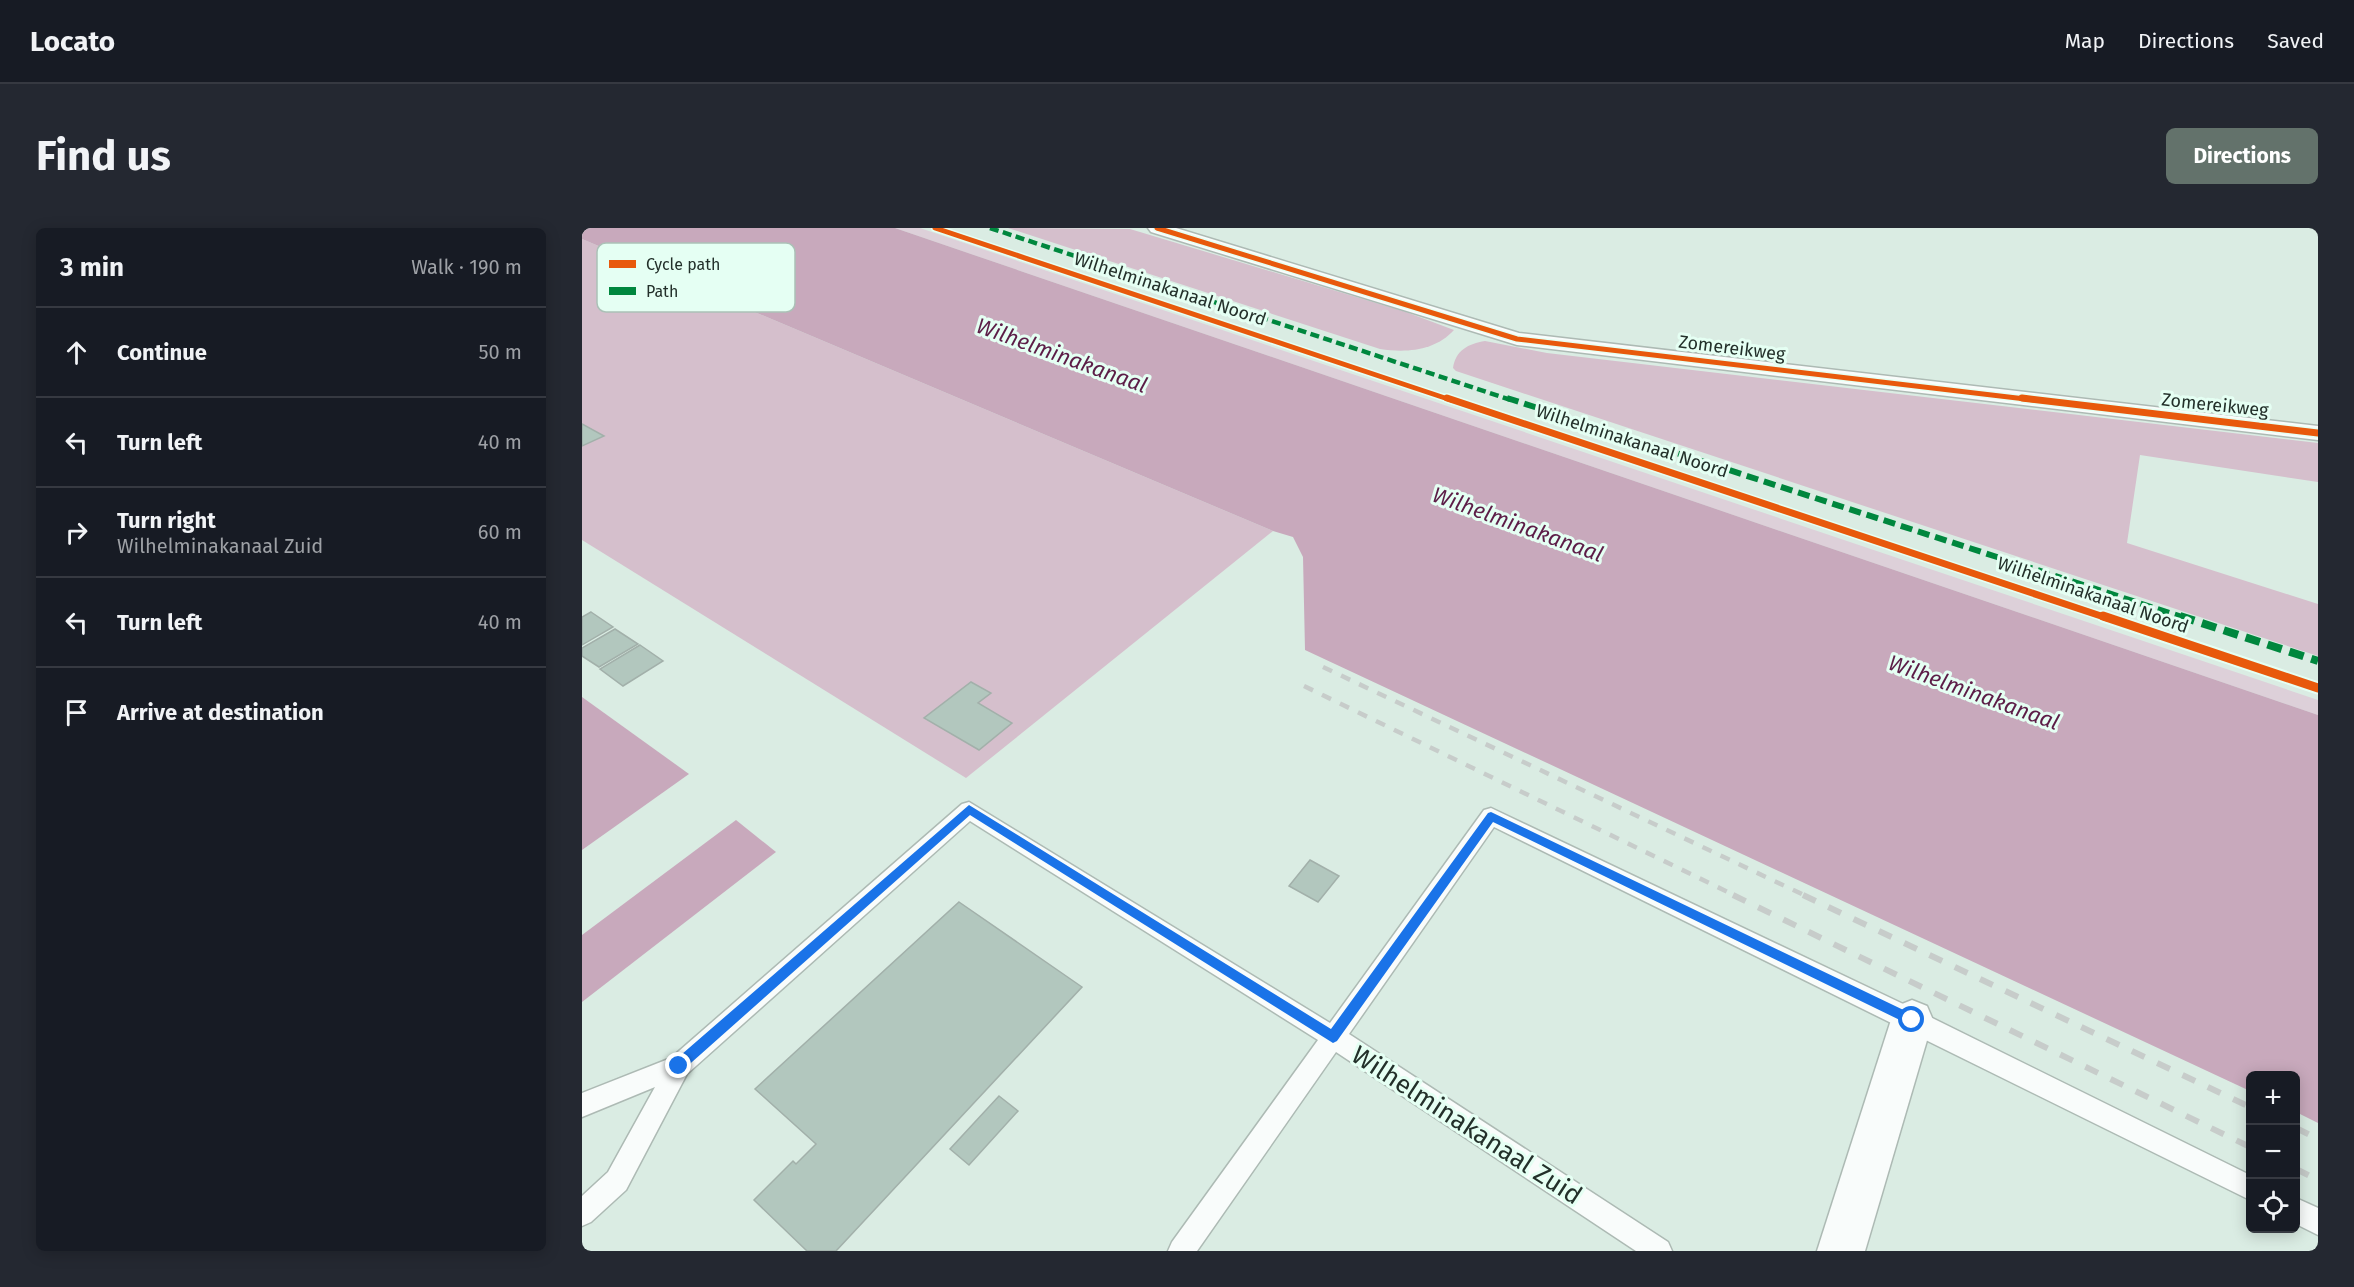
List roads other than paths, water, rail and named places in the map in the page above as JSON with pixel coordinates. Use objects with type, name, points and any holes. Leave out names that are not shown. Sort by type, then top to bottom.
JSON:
[{"type":"street","name":"Zomereikweg","points":[[1157,228],[1517,339],[2318,433]]},
{"type":"street","points":[[1841,1251],[1912,1020]]},
{"type":"lane","name":"Wilhelminakanaal Zuid","points":[[679,1066],[969,810],[1333,1037],[1659,1251]]},
{"type":"lane","points":[[1181,1251],[1491,816],[1912,1020],[2246,1186]]},
{"type":"lane","points":[[582,1105],[679,1066]]},
{"type":"lane","points":[[582,1213],[616,1181],[679,1066]]},
{"type":"lane","points":[[2300,1213],[2318,1222]]},
{"type":"water","name":"Wilhelminakanaal","points":[[582,228],[895,228],[2318,715],[2318,1123],[2300,1114],[2300,1071],[2246,1071],[2246,1089],[1305,650],[1303,557],[1293,537],[1273,531],[755,312],[795,312],[795,243],[597,243],[597,245],[582,239]]},
{"type":"water","points":[[582,697],[689,774],[582,850]]},
{"type":"water","points":[[736,820],[776,852],[582,1002],[582,935]]},
{"type":"railway","points":[[1323,667],[1806,896]]},
{"type":"railway","points":[[1304,686],[1736,896]]},
{"type":"railway","points":[[1733,895],[2246,1145]]},
{"type":"railway","points":[[1803,895],[2246,1105]]},
{"type":"railway","points":[[2300,1130],[2318,1139]]},
{"type":"railway","points":[[2300,1171],[2318,1180]]}]
